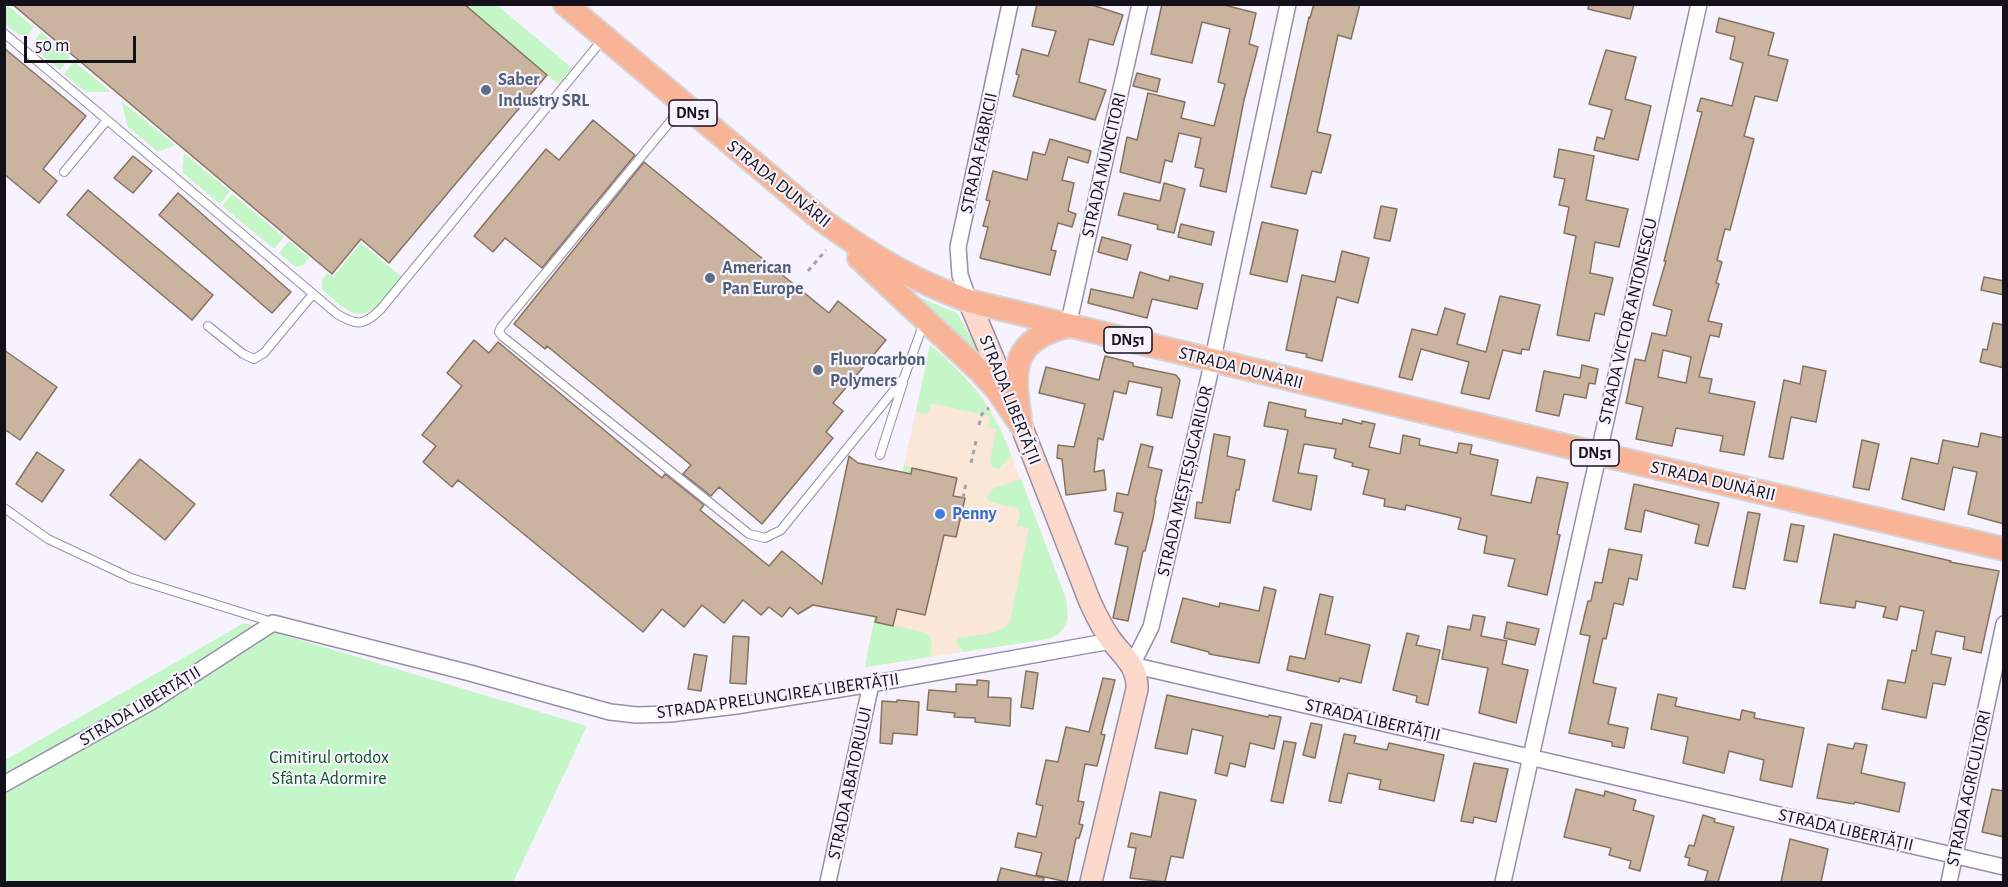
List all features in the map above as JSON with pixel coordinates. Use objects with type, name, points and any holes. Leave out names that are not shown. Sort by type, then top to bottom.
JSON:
[{"type":"main road","name":"STRADA DUNĂRII","points":[[565,4],[822,220],[892,268],[969,301],[1599,454],[2004,549]]},
{"type":"main road","points":[[822,220],[989,381],[1021,425]]},
{"type":"main road","points":[[1021,425],[1015,380],[1020,358],[1039,336],[1068,326]]},
{"type":"street","name":"STRADA FABRICII","points":[[969,301],[960,275],[958,247],[1010,4]]},
{"type":"street","name":"STRADA MUNCITORI","points":[[1068,326],[1140,4]]},
{"type":"street","name":"STRADA MEȘTEȘUGARILOR","points":[[1132,665],[1151,627],[1212,361],[1288,4]]},
{"type":"street","name":"STRADA VICTOR ANTONESCU","points":[[1503,882],[1533,757],[1699,4]]},
{"type":"street","name":"STRADA LIBERTĂȚII","points":[[969,301],[1021,425],[1085,591],[1101,625],[1132,665],[2004,867]]},
{"type":"street","name":"STRADA LIBERTĂȚII","points":[[4,784],[151,702],[273,623]]},
{"type":"street","name":"STRADA PRELUNGIREA LIBERTĂȚII","points":[[273,623],[470,673],[610,712],[637,715],[704,710],[871,684],[1112,641]]},
{"type":"street","name":"STRADA AGRICULTORI","points":[[1949,882],[2004,624]]},
{"type":"street","points":[[1091,882],[1137,689],[1136,674],[1132,665]]},
{"type":"street","name":"STRADA ABATORULUI","points":[[828,882],[871,684]]},
{"type":"lane","points":[[4,33],[313,294],[350,322],[361,323],[371,318],[604,38]]},
{"type":"lane","points":[[684,105],[501,327],[499,332],[502,336],[749,534],[765,538],[781,530],[904,378]]},
{"type":"lane","points":[[64,172],[107,120]]},
{"type":"lane","points":[[208,326],[243,354],[254,359],[264,353],[313,294]]},
{"type":"lane","points":[[880,455],[925,321]]},
{"type":"lane","points":[[4,507],[48,539],[131,578],[273,623]]},
{"type":"path","points":[[808,271],[826,250]]},
{"type":"path","points":[[979,425],[982,414],[993,405]]},
{"type":"path","points":[[971,463],[976,441]]},
{"type":"path","points":[[963,498],[966,483]]},
{"type":"shaded area","name":"Penny","points":[[930,345],[975,388],[1002,431],[1066,599],[1067,625],[1058,635],[1048,639],[865,667],[904,465]]},
{"type":"green space","points":[[4,5],[34,27],[28,35],[19,35],[5,24]]},
{"type":"green space","points":[[464,5],[497,5],[572,68],[558,84]]},
{"type":"green space","points":[[41,32],[70,57],[60,70],[35,49],[35,40]]},
{"type":"green space","points":[[74,61],[111,92],[86,92],[64,74]]},
{"type":"green space","points":[[121,101],[175,145],[158,152],[128,127]]},
{"type":"green space","points":[[184,153],[230,191],[220,204],[182,172]]},
{"type":"green space","points":[[232,194],[284,237],[274,249],[222,206]]},
{"type":"green space","points":[[289,241],[309,258],[303,265],[295,267],[279,253]]},
{"type":"green space","points":[[361,243],[402,277],[375,308],[361,314],[345,309],[322,290],[322,280],[327,273],[333,277]]},
{"type":"green space","points":[[908,293],[957,313],[985,362]]},
{"type":"green space","points":[[930,345],[968,381],[996,422],[1011,455],[999,469],[992,467],[990,461],[996,429],[988,427],[990,416],[931,403],[928,414],[916,412]]},
{"type":"green space","points":[[904,465],[912,468],[876,621],[926,633],[931,641],[931,654],[930,657],[865,667]]},
{"type":"green space","points":[[1021,479],[1066,599],[1066,623],[1060,632],[1048,639],[963,652],[958,645],[959,638],[1000,630],[1010,621],[1029,528],[1017,526],[1020,514],[1017,508],[990,502],[987,497],[994,488]]},
{"type":"green space","name":"Cimitirul ortodox Sfânta Adormire","points":[[244,623],[587,726],[513,882],[5,882],[5,760]]},
{"type":"building","points":[[12,4],[464,4],[547,75],[389,263],[361,239],[332,274]]},
{"type":"building","points":[[1037,4],[1089,4],[1123,15],[1113,45],[1089,39],[1079,82],[1106,90],[1095,120],[1013,96],[1019,75],[1016,74],[1022,49],[1048,56],[1056,31],[1032,26]]},
{"type":"building","points":[[1162,4],[1220,4],[1256,13],[1249,44],[1258,47],[1244,100],[1226,192],[1200,186],[1204,169],[1195,167],[1201,138],[1179,133],[1172,162],[1165,160],[1160,183],[1120,172],[1127,137],[1137,140],[1148,93],[1185,102],[1181,118],[1214,126],[1225,84],[1218,82],[1230,29],[1202,22],[1192,63],[1151,54]]},
{"type":"building","points":[[1314,4],[1360,4],[1351,39],[1338,35],[1317,132],[1331,135],[1321,173],[1312,171],[1306,194],[1271,187],[1309,17]]},
{"type":"building","points":[[1589,4],[1634,4],[1630,19],[1588,9]]},
{"type":"building","points":[[1719,18],[1774,33],[1768,55],[1788,60],[1777,101],[1755,96],[1744,136],[1754,139],[1730,230],[1725,229],[1717,260],[1722,262],[1716,283],[1719,284],[1708,321],[1722,324],[1719,337],[1710,335],[1699,377],[1712,379],[1709,393],[1755,402],[1744,455],[1720,451],[1723,436],[1676,428],[1672,446],[1636,439],[1643,407],[1626,403],[1635,359],[1645,361],[1652,333],[1666,336],[1672,310],[1653,305],[1702,112],[1697,111],[1701,98],[1732,106],[1743,63],[1730,59],[1735,37],[1716,32]],"holes":[[[1663,350],[1691,357],[1686,383],[1658,377]]]},
{"type":"building","points":[[4,48],[86,116],[43,169],[57,181],[39,203],[4,174]]},
{"type":"building","points":[[1606,50],[1636,57],[1625,99],[1651,106],[1638,160],[1594,150],[1597,137],[1604,139],[1612,110],[1589,104]]},
{"type":"building","points":[[1137,73],[1160,79],[1157,92],[1133,86]]},
{"type":"building","points":[[593,120],[635,155],[542,268],[505,238],[493,252],[474,236],[546,149],[559,160]]},
{"type":"building","points":[[1050,139],[1091,151],[1088,163],[1068,157],[1062,180],[1074,183],[1068,211],[1076,214],[1072,227],[1058,223],[1051,250],[1056,251],[1050,275],[980,258],[988,227],[983,226],[990,201],[986,200],[993,171],[1027,180],[1033,152],[1045,155]]},
{"type":"building","points":[[1559,149],[1594,156],[1586,200],[1628,209],[1619,247],[1595,242],[1590,273],[1613,278],[1604,315],[1595,313],[1589,341],[1557,335],[1576,236],[1564,233],[1569,207],[1559,205],[1565,179],[1554,177]]},
{"type":"building","points":[[133,156],[152,171],[133,193],[114,178]]},
{"type":"building","points":[[644,162],[829,313],[838,301],[886,340],[833,403],[843,411],[826,432],[833,438],[762,524],[719,487],[711,496],[683,474],[691,465],[547,346],[545,349],[514,324]]},
{"type":"building","points":[[1164,183],[1185,189],[1174,233],[1157,229],[1158,225],[1118,215],[1124,193],[1160,201]]},
{"type":"building","points":[[88,190],[213,295],[192,320],[67,215]]},
{"type":"building","points":[[178,193],[291,292],[272,313],[159,215]]},
{"type":"building","points":[[1381,206],[1397,209],[1390,241],[1374,238]]},
{"type":"building","points":[[1262,222],[1298,230],[1287,282],[1250,274]]},
{"type":"building","points":[[1181,224],[1214,232],[1211,245],[1178,237]]},
{"type":"building","points":[[1102,237],[1131,245],[1127,260],[1098,252]]},
{"type":"building","points":[[1342,251],[1369,258],[1358,303],[1337,297],[1322,361],[1306,357],[1307,354],[1286,350],[1302,275],[1335,282]]},
{"type":"building","points":[[1140,272],[1169,281],[1170,276],[1203,284],[1197,309],[1152,299],[1147,318],[1088,303],[1091,289],[1133,298]]},
{"type":"building","points":[[1984,277],[2004,281],[2004,295],[1981,290]]},
{"type":"building","points":[[1500,296],[1540,305],[1529,350],[1522,349],[1521,354],[1503,350],[1489,399],[1461,393],[1469,362],[1421,349],[1412,380],[1399,377],[1412,329],[1437,335],[1445,308],[1465,314],[1457,344],[1486,352]]},
{"type":"building","points":[[1993,323],[2004,325],[2004,368],[1980,362],[1983,349],[1987,350]]},
{"type":"building","points":[[474,340],[489,353],[498,342],[662,478],[665,474],[704,505],[700,510],[769,566],[782,551],[822,584],[849,456],[858,463],[911,474],[912,468],[957,478],[953,496],[965,498],[956,537],[944,535],[925,615],[897,609],[893,626],[875,622],[877,617],[813,605],[798,614],[790,607],[782,617],[769,607],[761,615],[743,600],[724,623],[702,605],[684,627],[662,609],[643,632],[458,480],[452,487],[423,462],[436,446],[422,435],[462,386],[447,373]]},
{"type":"building","points":[[4,350],[57,387],[20,440],[4,429]]},
{"type":"building","points":[[1105,356],[1133,363],[1133,366],[1176,375],[1180,380],[1172,418],[1157,415],[1162,388],[1129,381],[1126,394],[1114,391],[1103,440],[1098,438],[1094,472],[1104,470],[1106,490],[1066,495],[1062,459],[1057,458],[1058,445],[1074,447],[1085,404],[1039,393],[1046,367],[1099,380]]},
{"type":"building","points":[[1582,365],[1598,369],[1595,384],[1589,383],[1586,398],[1564,394],[1559,416],[1536,411],[1544,371],[1580,378]]},
{"type":"building","points":[[1803,366],[1826,371],[1816,422],[1791,417],[1783,459],[1769,457],[1784,380],[1800,384]]},
{"type":"building","points":[[1269,402],[1306,410],[1305,417],[1342,424],[1343,419],[1362,424],[1362,421],[1375,424],[1369,447],[1400,454],[1403,435],[1420,439],[1419,445],[1457,453],[1459,443],[1472,445],[1470,454],[1498,460],[1491,495],[1531,503],[1537,477],[1568,483],[1547,595],[1508,586],[1515,559],[1484,553],[1487,536],[1458,529],[1461,518],[1406,505],[1405,510],[1384,506],[1385,499],[1363,494],[1369,470],[1334,458],[1336,449],[1304,444],[1298,473],[1317,476],[1311,510],[1273,501],[1288,430],[1264,426]]},
{"type":"building","points":[[1981,433],[2004,438],[2004,524],[1968,514],[1977,472],[1953,467],[1944,510],[1902,499],[1911,458],[1938,464],[1943,440],[1978,447]]},
{"type":"building","points":[[1214,434],[1230,437],[1227,456],[1245,460],[1239,490],[1236,490],[1230,523],[1195,518],[1197,502],[1202,503]]},
{"type":"building","points":[[1862,440],[1879,444],[1869,490],[1853,487]]},
{"type":"building","points":[[1141,444],[1153,447],[1148,467],[1162,470],[1153,519],[1145,551],[1143,551],[1128,621],[1113,618],[1128,547],[1115,544],[1123,513],[1114,511],[1117,493],[1128,495]]},
{"type":"building","points":[[37,452],[64,470],[42,502],[16,484]]},
{"type":"building","points":[[140,459],[195,504],[165,540],[110,495]]},
{"type":"building","points":[[1634,484],[1719,503],[1708,546],[1695,543],[1699,525],[1645,510],[1641,532],[1625,529]]},
{"type":"building","points":[[1748,512],[1760,514],[1745,589],[1733,587]]},
{"type":"building","points":[[1791,524],[1804,526],[1797,562],[1784,560]]},
{"type":"building","points":[[1834,534],[1950,562],[1999,571],[1981,653],[1963,649],[1965,637],[1936,631],[1931,654],[1951,658],[1945,685],[1933,683],[1926,718],[1882,709],[1888,680],[1905,683],[1912,650],[1916,651],[1924,611],[1900,606],[1897,620],[1883,617],[1886,607],[1856,601],[1855,608],[1820,603]]},
{"type":"building","points":[[1609,549],[1642,555],[1637,580],[1629,578],[1623,605],[1614,603],[1593,683],[1616,688],[1608,724],[1628,728],[1624,748],[1612,746],[1612,742],[1569,733],[1590,636],[1580,634],[1595,582],[1602,583]]},
{"type":"building","points":[[1264,587],[1276,590],[1259,663],[1209,654],[1209,652],[1171,642],[1183,598],[1219,607],[1220,603],[1259,611]]},
{"type":"building","points":[[1320,594],[1333,597],[1325,634],[1370,645],[1361,683],[1340,678],[1339,682],[1287,670],[1290,656],[1305,659]]},
{"type":"building","points":[[1473,615],[1485,617],[1481,636],[1507,641],[1502,664],[1528,670],[1516,723],[1479,713],[1488,668],[1442,659],[1448,626],[1470,630]]},
{"type":"building","points":[[1507,622],[1539,629],[1535,645],[1504,638]]},
{"type":"building","points":[[1407,633],[1419,636],[1416,645],[1440,650],[1428,705],[1416,702],[1417,696],[1393,690]]},
{"type":"building","points":[[733,636],[749,637],[746,684],[730,683]]},
{"type":"building","points":[[694,654],[707,656],[701,691],[688,689]]},
{"type":"building","points":[[1026,671],[1038,673],[1033,709],[1021,707]]},
{"type":"building","points":[[1103,678],[1115,680],[1101,734],[1105,735],[1097,766],[1085,764],[1078,801],[1084,802],[1079,824],[1083,825],[1079,838],[1076,838],[1067,882],[1036,875],[1042,853],[1015,847],[1018,833],[1036,837],[1043,806],[1036,804],[1046,760],[1058,762],[1066,727],[1089,732]]},
{"type":"building","points":[[977,680],[989,681],[988,697],[1011,698],[1010,726],[975,722],[975,718],[954,717],[955,713],[927,710],[929,690],[956,692],[956,684],[977,685]]},
{"type":"building","points":[[1658,694],[1677,698],[1675,706],[1740,720],[1742,710],[1755,713],[1754,718],[1804,728],[1792,787],[1760,780],[1764,760],[1729,751],[1724,773],[1683,763],[1688,737],[1651,729]]},
{"type":"building","points":[[1167,695],[1268,717],[1269,715],[1281,717],[1274,749],[1250,743],[1245,767],[1230,763],[1227,776],[1215,773],[1223,736],[1192,729],[1187,754],[1155,748]]},
{"type":"building","points":[[897,700],[919,702],[917,735],[893,733],[892,744],[880,743],[882,701],[897,702]]},
{"type":"building","points":[[1311,723],[1322,725],[1315,758],[1303,755]]},
{"type":"building","points":[[1344,734],[1356,736],[1354,743],[1387,750],[1389,743],[1444,755],[1434,801],[1379,789],[1381,780],[1348,773],[1341,803],[1329,801]]},
{"type":"building","points":[[1284,741],[1296,743],[1283,803],[1271,801]]},
{"type":"building","points":[[1855,743],[1867,745],[1861,773],[1905,783],[1899,812],[1855,802],[1854,804],[1817,798],[1828,744],[1853,749]]},
{"type":"building","points":[[1474,763],[1508,769],[1496,822],[1474,817],[1473,823],[1461,821]]},
{"type":"building","points":[[1576,789],[1604,796],[1605,791],[1636,800],[1633,810],[1654,816],[1640,871],[1629,868],[1631,861],[1609,855],[1611,848],[1564,837]]},
{"type":"building","points":[[1992,789],[2004,791],[2004,837],[1982,832]]},
{"type":"building","points":[[1160,792],[1196,800],[1183,858],[1171,856],[1165,882],[1130,878],[1136,848],[1128,847],[1131,833],[1151,837]]},
{"type":"building","points":[[1703,815],[1715,819],[1714,822],[1734,827],[1718,882],[1705,881],[1708,871],[1688,865],[1690,858],[1685,857],[1689,845],[1694,846]]},
{"type":"building","points":[[1790,839],[1828,849],[1821,882],[1781,882]]},
{"type":"building","points":[[1001,868],[1044,878],[1043,882],[997,882]]},
{"type":"place","name":"Saber Industry SRL","points":[[486,90]]},
{"type":"place","name":"American Pan Europe","points":[[710,278]]},
{"type":"place","name":"Fluorocarbon Polymers","points":[[818,370]]},
{"type":"place","name":"Penny","points":[[940,514]]}]
